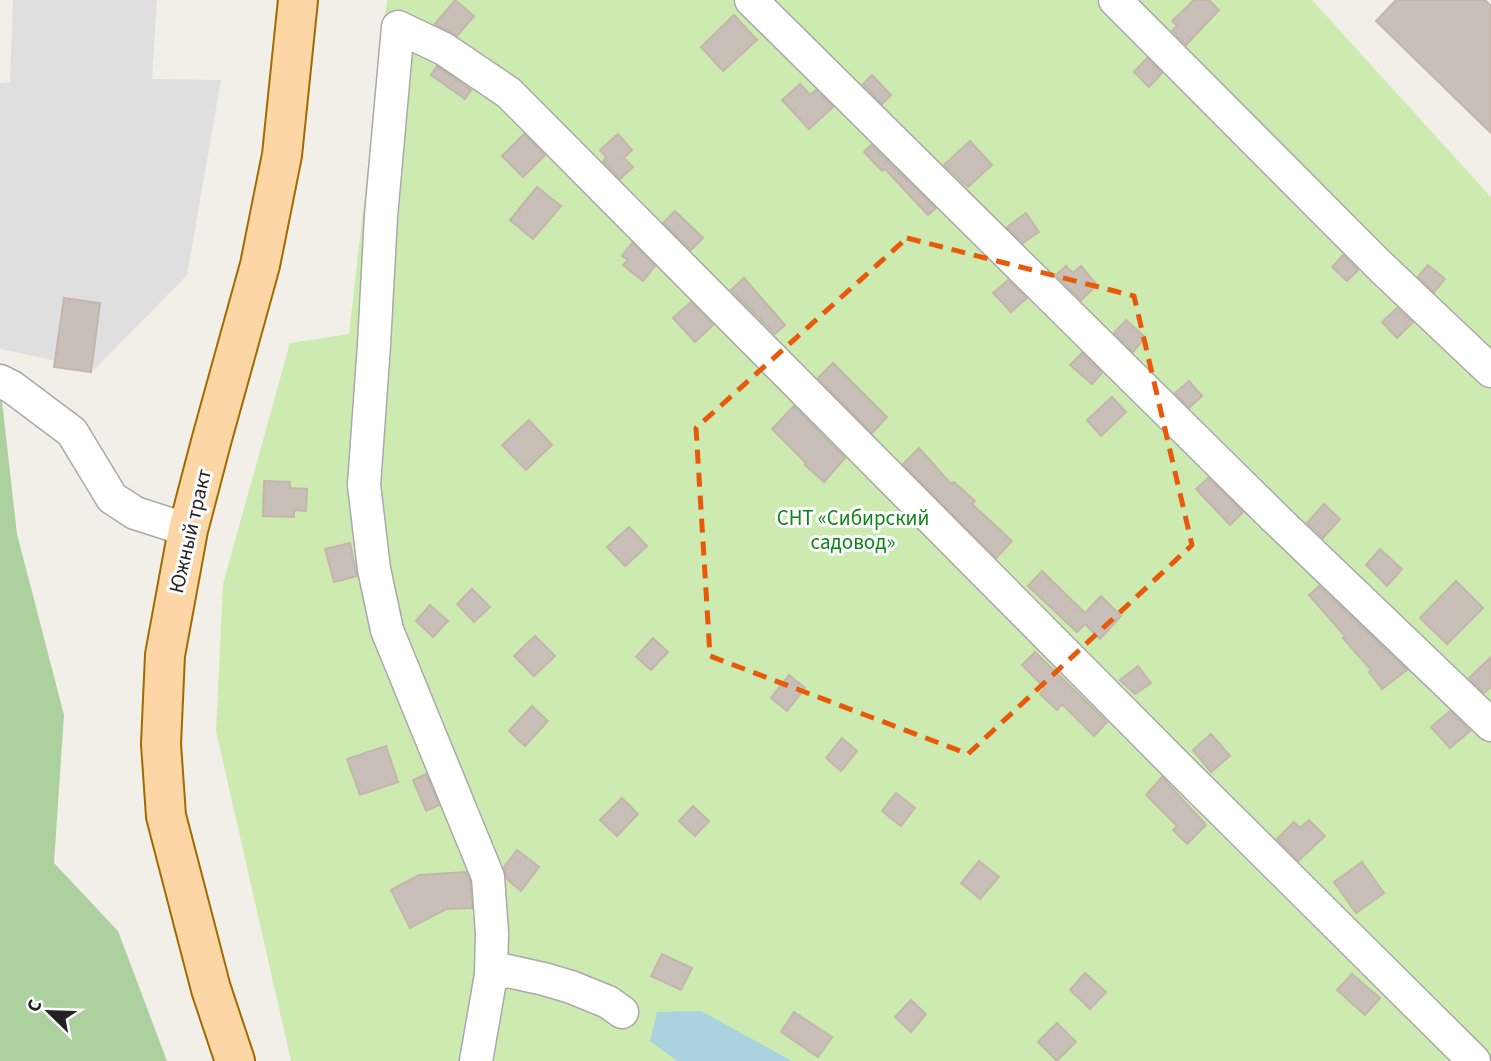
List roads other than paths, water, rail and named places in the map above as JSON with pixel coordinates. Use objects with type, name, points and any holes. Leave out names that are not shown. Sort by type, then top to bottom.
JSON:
[{"type":"main road","name":"Южный тракт","points":[[235,1061],[211,989],[166,816],[161,744],[165,655],[188,530],[261,265],[282,155],[298,0]]},
{"type":"lane","points":[[751,0],[1274,517],[1491,725]]},
{"type":"lane","points":[[1115,0],[1381,267],[1491,371]]},
{"type":"lane","points":[[399,14],[381,216],[364,485],[374,569],[387,629],[488,877],[492,933],[491,975],[476,1061]]},
{"type":"lane","points":[[399,14],[444,49],[509,93],[1474,1061]]},
{"type":"lane","points":[[0,380],[72,432],[113,498],[135,513],[188,530]]},
{"type":"lane","points":[[491,975],[508,971],[544,979],[602,1000],[622,1012]]},
{"type":"water","points":[[701,1011],[792,1061],[677,1061],[650,1041],[657,1012]]},
{"type":"park label","name":"СНТ «Сибирский садовод»","points":[[853,530]]}]
